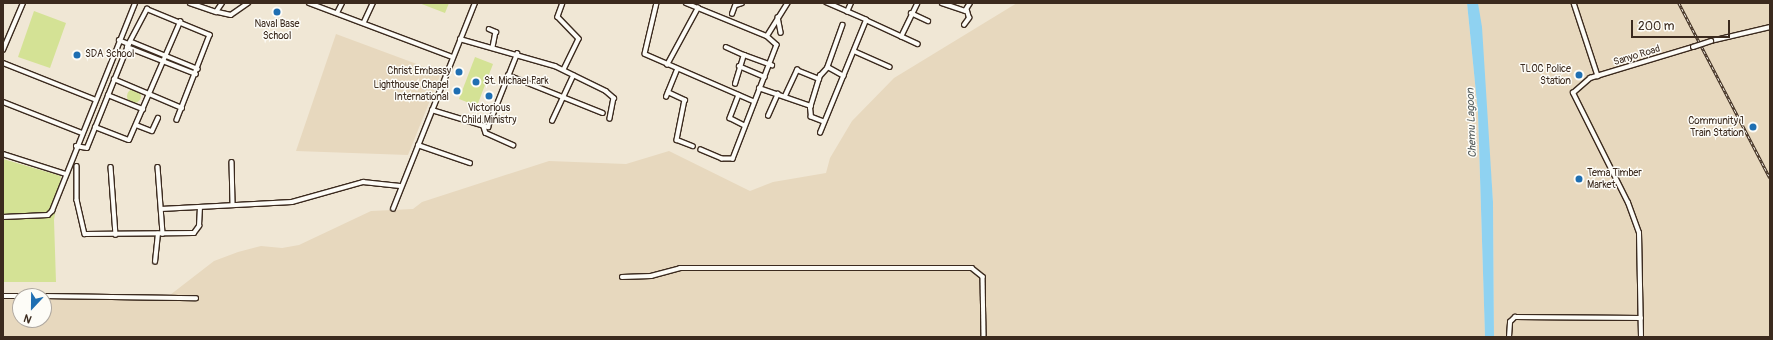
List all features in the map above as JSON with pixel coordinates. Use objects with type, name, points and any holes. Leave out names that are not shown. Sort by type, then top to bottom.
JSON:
[{"type":"street","points":[[3,50],[22,3]]},
{"type":"street","points":[[3,217],[51,214],[94,99],[135,3]]},
{"type":"street","points":[[190,3],[226,16],[248,3]]},
{"type":"street","points":[[218,12],[222,3]]},
{"type":"street","points":[[309,3],[364,22],[453,57]]},
{"type":"street","points":[[337,13],[342,3]]},
{"type":"street","points":[[364,22],[373,3]]},
{"type":"street","points":[[393,209],[400,186],[475,3]]},
{"type":"street","points":[[563,3],[558,17],[579,39],[564,70]]},
{"type":"street","points":[[657,3],[644,51],[677,70],[753,101]]},
{"type":"street","points":[[686,3],[768,36],[777,45],[772,65],[753,101],[730,160],[701,150]]},
{"type":"street","points":[[732,14],[736,4],[742,3]]},
{"type":"street","points":[[768,36],[778,17],[788,3]]},
{"type":"street","points":[[827,3],[918,44]]},
{"type":"street","points":[[847,12],[851,3]]},
{"type":"street","points":[[942,3],[967,11]]},
{"type":"street","points":[[964,25],[969,18],[967,11],[970,3]]},
{"type":"street","points":[[1574,3],[1598,76]]},
{"type":"street","points":[[901,37],[911,13],[917,4]]},
{"type":"street","points":[[667,65],[698,8]]},
{"type":"street","points":[[76,146],[86,149],[114,79],[147,9],[210,35],[177,120]]},
{"type":"street","points":[[911,13],[928,21]]},
{"type":"street","points":[[778,17],[781,33]]},
{"type":"street","points":[[820,133],[866,20]]},
{"type":"street","points":[[95,127],[128,140],[180,22]]},
{"type":"street","points":[[824,122],[811,117],[811,106],[819,79],[828,67],[843,26]]},
{"type":"street","name":"Sanyo Road","points":[[1641,318],[1641,246],[1634,217],[1577,107],[1573,97],[1576,88],[1598,76],[1693,47],[1770,27]]},
{"type":"street","points":[[489,28],[496,32],[493,47]]},
{"type":"street","points":[[460,39],[517,54],[564,70],[614,98],[610,119]]},
{"type":"street","points":[[119,40],[198,69]]},
{"type":"street","points":[[130,44],[163,61],[196,74]]},
{"type":"street","points":[[726,46],[744,55],[772,65]]},
{"type":"street","points":[[854,51],[890,67]]},
{"type":"street","points":[[432,110],[484,127],[491,123],[517,54]]},
{"type":"street","points":[[735,84],[739,66],[744,55]]},
{"type":"street","points":[[3,63],[94,99]]},
{"type":"street","points":[[739,66],[765,77]]},
{"type":"street","points":[[828,67],[844,76]]},
{"type":"street","points":[[666,97],[677,70]]},
{"type":"street","points":[[785,96],[797,70],[819,79]]},
{"type":"street","points":[[508,75],[603,113]]},
{"type":"street","points":[[552,121],[573,76]]},
{"type":"street","points":[[114,79],[182,108]]},
{"type":"street","points":[[759,88],[811,106]]},
{"type":"street","points":[[668,92],[685,100],[677,140],[693,146]]},
{"type":"street","points":[[768,116],[778,94]]},
{"type":"street","points":[[108,95],[143,108]]},
{"type":"street","points":[[739,95],[730,118],[744,125]]},
{"type":"street","points":[[3,102],[82,133]]},
{"type":"street","points":[[136,124],[152,131],[158,118]]},
{"type":"street","points":[[484,127],[486,133],[513,145]]},
{"type":"street","points":[[418,145],[470,163]]},
{"type":"street","points":[[3,154],[66,174]]},
{"type":"street","points":[[232,162],[233,204]]},
{"type":"street","points":[[77,166],[77,200],[82,232],[116,235],[194,233],[199,226],[200,208]]},
{"type":"street","points":[[111,166],[116,235]]},
{"type":"street","points":[[158,167],[162,234]]},
{"type":"street","points":[[161,209],[292,202],[363,182],[400,186]]},
{"type":"street","points":[[155,262],[158,234]]},
{"type":"street","points":[[622,277],[651,276],[680,268],[972,268],[983,277],[984,337]]},
{"type":"street","points":[[52,296],[196,298]]},
{"type":"street","points":[[1510,337],[1510,322],[1516,317],[1641,318],[1641,337]]},
{"type":"shaded area","points":[[1017,3],[1467,3],[1478,113],[1485,337],[3,337],[3,293],[12,293],[12,328],[52,328],[52,294],[170,295],[214,261],[238,252],[261,246],[282,248],[299,245],[371,211],[413,209],[422,202],[549,161],[626,164],[669,151],[750,191],[773,182],[826,173],[830,158],[852,121],[894,78]]},
{"type":"shaded area","points":[[1478,3],[1770,3],[1770,337],[1494,337],[1493,202]]},
{"type":"shaded area","points":[[336,34],[441,73],[408,155],[296,151]]},
{"type":"green space","points":[[419,3],[449,3],[445,13]]},
{"type":"green space","points":[[34,11],[66,23],[50,68],[18,57]]},
{"type":"green space","name":"St. Michael Park","points":[[475,57],[493,64],[477,106],[459,99]]},
{"type":"green space","points":[[134,89],[139,91],[141,96],[139,101],[134,103],[129,101],[127,96],[129,91]]},
{"type":"green space","points":[[3,159],[61,176],[54,220],[56,282],[3,282]]},
{"type":"water","points":[[1467,3],[1478,3],[1482,27],[1493,202],[1494,337],[1485,337],[1478,113]]},
{"type":"railway","points":[[1679,3],[1770,178]]},
{"type":"place","name":"Naval Base School","points":[[277,12]]},
{"type":"place","name":"SDA School","points":[[77,55]]},
{"type":"place","name":"Christ Embassy","points":[[459,72]]},
{"type":"place","name":"TLOC Police Station","points":[[1579,75]]},
{"type":"place","name":"St. Michael Park","points":[[476,82]]},
{"type":"place","name":"Lighthouse Chapel International","points":[[457,91]]},
{"type":"place","name":"Victorious Child Ministry","points":[[489,96]]},
{"type":"place","name":"Community 1 Train Station","points":[[1753,127]]},
{"type":"place","name":"Tema Timber Market","points":[[1579,179]]},
{"type":"water label","name":"Chemu Lagoon","points":[[1472,123]]}]
